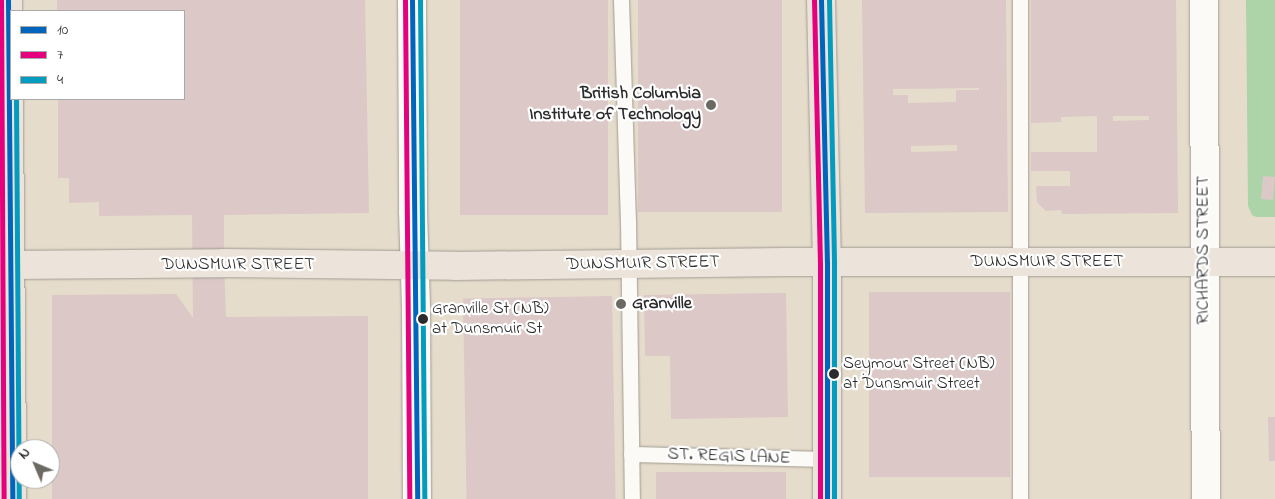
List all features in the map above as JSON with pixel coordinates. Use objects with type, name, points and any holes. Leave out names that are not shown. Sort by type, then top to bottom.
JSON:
[{"type":"main road","points":[[8,0],[12,499]]},
{"type":"main road","points":[[822,0],[827,262],[827,499]]},
{"type":"main road","name":"DUNSMUIR STREET","points":[[10,265],[414,266],[827,262],[1275,262]]},
{"type":"street","points":[[412,0],[417,499]]},
{"type":"street","name":"RICHARDS STREET","points":[[1204,0],[1206,499]]},
{"type":"lane","points":[[621,0],[632,499]]},
{"type":"lane","points":[[1020,0],[1020,499]]},
{"type":"lane","name":"ST. REGIS LANE","points":[[632,454],[826,459]]},
{"type":"green space","points":[[1246,0],[1275,0],[1275,217],[1256,217],[1252,215],[1248,206]]},
{"type":"building","points":[[57,0],[365,0],[369,213],[224,215],[224,263],[226,317],[368,316],[368,499],[52,499],[52,489],[60,489],[60,439],[52,439],[52,295],[176,294],[193,318],[192,215],[99,216],[99,202],[69,203],[69,178],[58,178],[58,100],[185,100],[185,10],[57,10]]},
{"type":"building","points":[[460,0],[608,0],[608,215],[460,215]]},
{"type":"building","name":"British Columbia Institute of Technology","points":[[638,0],[782,0],[782,212],[638,212]]},
{"type":"building","points":[[862,0],[1006,0],[1008,212],[865,213]],"holes":[[[979,88],[979,90],[956,90],[956,102],[908,103],[908,95],[893,95],[893,89]],[[957,145],[957,151],[911,152],[911,146]]]},
{"type":"building","points":[[1031,0],[1176,0],[1178,213],[1062,214],[1061,210],[1046,211],[1037,202],[1036,186],[1070,186],[1070,171],[1031,171],[1031,152],[1097,152],[1097,116],[1061,117],[1061,122],[1031,123]],"holes":[[[1113,116],[1149,116],[1149,120],[1113,121]]]},
{"type":"building","points":[[1263,176],[1275,177],[1273,200],[1261,199]]},
{"type":"building","points":[[869,292],[1010,292],[1010,477],[869,477]]},
{"type":"building","points":[[786,293],[788,417],[671,419],[670,356],[645,356],[644,295]]},
{"type":"building","points":[[612,296],[616,499],[467,499],[463,299]]},
{"type":"building","points":[[1268,417],[1275,417],[1275,461],[1269,461]]},
{"type":"building","points":[[656,472],[786,472],[786,499],[656,499]]},
{"type":"transit line","name":"7","points":[[1,0],[4,499]]},
{"type":"transit line","name":"10","points":[[8,0],[12,499]]},
{"type":"transit line","name":"7","points":[[405,0],[409,499]]},
{"type":"transit line","name":"10","points":[[412,0],[417,499]]},
{"type":"transit line","name":"4","points":[[420,0],[424,499]]},
{"type":"transit line","name":"7","points":[[814,0],[820,263],[820,499]]},
{"type":"transit line","name":"10","points":[[821,0],[827,263],[827,499]]},
{"type":"transit line","name":"4","points":[[829,0],[834,263],[834,499]]},
{"type":"transit line","name":"4","points":[[16,100],[19,499]]},
{"type":"place","name":"British Columbia Institute of Technology","points":[[711,105]]},
{"type":"place","name":"Granville","points":[[621,304]]},
{"type":"place","name":"Granville St (NB) at Dunsmuir St","points":[[423,319]]},
{"type":"place","name":"Seymour Street (NB) at Dunsmuir Street","points":[[834,374]]}]
